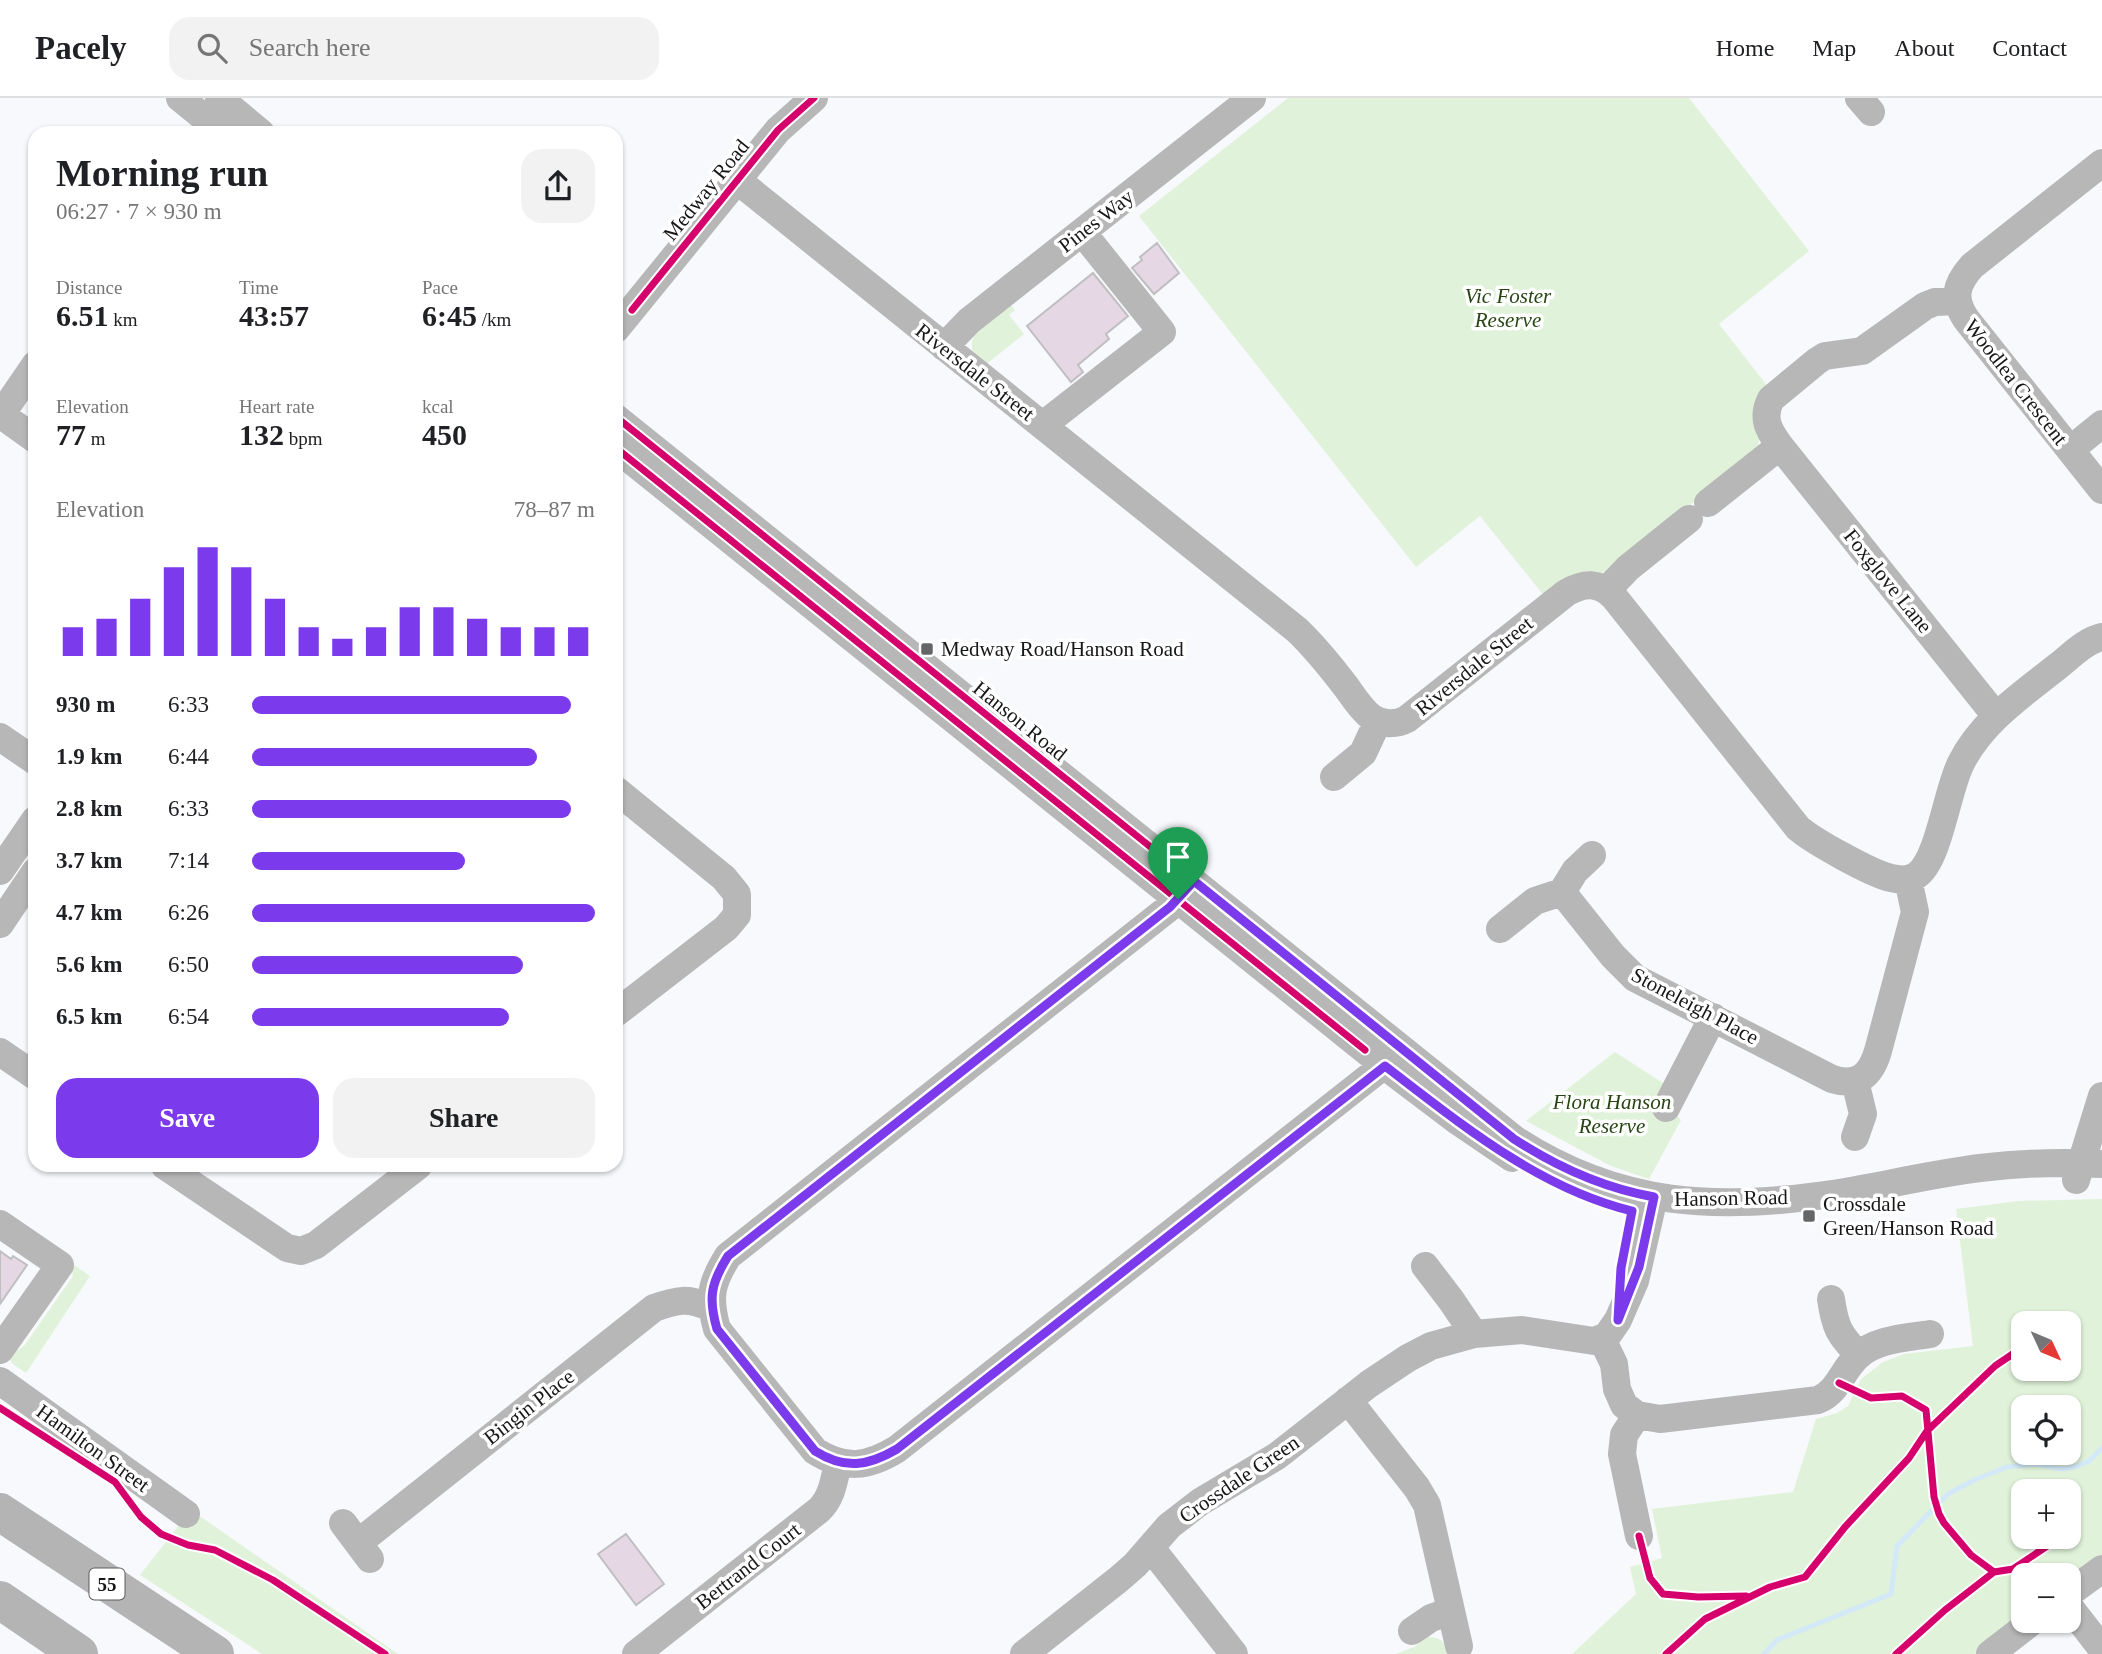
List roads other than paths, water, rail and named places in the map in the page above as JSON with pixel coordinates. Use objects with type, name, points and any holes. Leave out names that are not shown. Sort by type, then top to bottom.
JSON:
[{"type":"highway","name":"55","points":[[0,1512],[215,1654]]},
{"type":"highway","points":[[0,1600],[79,1654]]},
{"type":"street","points":[[180,98],[214,126]]},
{"type":"street","points":[[219,98],[253,126]]},
{"type":"street","name":"Medway Road","points":[[623,320],[778,130],[814,98]]},
{"type":"street","name":"Pines Way","points":[[944,348],[969,321],[1252,98]]},
{"type":"street","name":"Woodlea Crescent","points":[[2102,163],[1972,267],[1961,278],[1957,288],[1957,301],[1966,318],[2102,490]]},
{"type":"street","name":"Riversdale Street","points":[[737,180],[1297,630],[1318,650],[1363,709],[1378,721],[1389,724],[1401,723],[1407,719],[1566,593],[1584,584],[1607,590]]},
{"type":"street","points":[[1043,425],[1162,332],[1082,232]]},
{"type":"street","name":"Foxglove Lane","points":[[1957,301],[1925,306],[1862,352],[1825,356],[1777,392],[1767,405],[1766,422],[1780,446],[1996,716]]},
{"type":"street","points":[[28,375],[0,415],[28,434]]},
{"type":"street","name":"Hanson Road","points":[[623,424],[1186,890],[1394,1058],[1459,1122],[1530,1169],[1590,1199],[1643,1204],[1791,1198],[1838,1193],[1983,1168],[2093,1170]]},
{"type":"street","points":[[2070,450],[2102,424]]},
{"type":"street","points":[[1780,446],[1628,568],[1607,590],[1798,828],[1815,840],[1889,878],[1908,879],[1916,876],[1928,863],[1961,763],[1975,741],[1996,716],[2085,644],[2102,637]]},
{"type":"street","name":"Hanson Road","points":[[623,453],[1186,890]]},
{"type":"street","points":[[1334,777],[1363,753],[1378,721]]},
{"type":"street","points":[[0,737],[28,756]]},
{"type":"street","points":[[623,796],[724,878],[737,894],[737,915],[726,928],[623,1008]]},
{"type":"street","points":[[0,872],[28,831]]},
{"type":"street","points":[[1500,929],[1535,901],[1562,892],[1575,871],[1592,855]]},
{"type":"street","points":[[1855,1137],[1863,1114],[1855,1081],[1873,1066],[1877,1056],[1914,923],[1915,904],[1908,879]]},
{"type":"street","points":[[0,924],[28,882]]},
{"type":"street","points":[[1186,890],[728,1256],[714,1279],[711,1308],[717,1329],[808,1445],[824,1457],[838,1462],[869,1463],[897,1449],[1394,1058]]},
{"type":"street","name":"Stoneleigh Place","points":[[1562,892],[1613,956],[1635,978],[1832,1079],[1850,1083],[1855,1081]]},
{"type":"street","points":[[1666,1108],[1713,1017]]},
{"type":"street","points":[[0,1052],[28,1071]]},
{"type":"street","points":[[2093,1170],[2102,1096]]},
{"type":"street","points":[[175,1172],[287,1248],[301,1251],[316,1245],[410,1172]]},
{"type":"street","points":[[1643,1204],[1621,1268],[1610,1330],[1620,1398],[1624,1405],[1637,1415],[1660,1419],[1818,1399],[1833,1392],[1849,1365],[1859,1355],[1889,1341],[1930,1334]]},
{"type":"street","points":[[0,1224],[60,1265],[0,1350]]},
{"type":"street","points":[[1424,1266],[1474,1334]]},
{"type":"street","points":[[1831,1299],[1839,1333],[1859,1355]]},
{"type":"street","name":"Bingin Place","points":[[357,1542],[654,1308],[676,1301],[696,1301],[711,1308]]},
{"type":"street","name":"Crossdale Green","points":[[1024,1654],[1119,1579],[1169,1526],[1200,1502],[1268,1462],[1408,1358],[1431,1346],[1474,1334],[1522,1330],[1584,1341],[1610,1330]]},
{"type":"street","name":"Hamilton Street","points":[[0,1381],[187,1514]]},
{"type":"street","points":[[1348,1400],[1417,1488],[1427,1505],[1459,1646]]},
{"type":"street","points":[[1637,1415],[1624,1436],[1622,1454],[1639,1536]]},
{"type":"street","name":"Bertrand Court","points":[[636,1654],[827,1503],[838,1462]]},
{"type":"street","points":[[1151,1548],[1234,1654]]},
{"type":"street","points":[[2081,1584],[2102,1569]]},
{"type":"street","points":[[1412,1631],[1431,1618],[1451,1611]]},
{"type":"street","points":[[2081,1622],[2102,1649]]},
{"type":"street","points":[[1990,1654],[2017,1633]]},
{"type":"waterway","points":[[1764,1654],[1777,1640],[1891,1594],[1897,1546],[1948,1494],[2007,1467],[2037,1464],[2061,1469],[2075,1467],[2089,1461],[2102,1448]]},
{"type":"place","name":"Medway Road/Hanson Road","points":[[927,649]]},
{"type":"place","name":"Crossdale Green/Hanson Road","points":[[1809,1216]]},
{"type":"park label","name":"Vic Foster Reserve","points":[[1508,308]]},
{"type":"park label","name":"Flora Hanson Reserve","points":[[1612,1114]]}]
